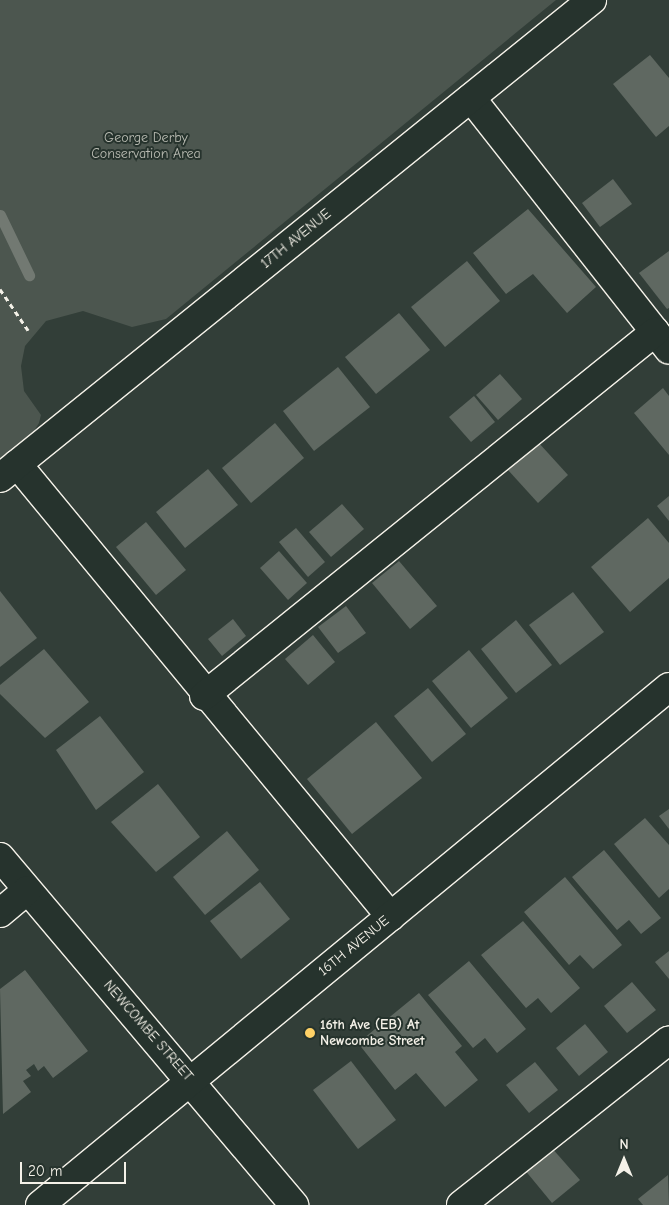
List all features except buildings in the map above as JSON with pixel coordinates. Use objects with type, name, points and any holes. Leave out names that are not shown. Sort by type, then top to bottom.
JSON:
[{"type":"street","name":"17TH AVENUE","points":[[8,471],[592,0]]},
{"type":"street","points":[[204,696],[662,341],[471,98]]},
{"type":"street","points":[[8,471],[204,696],[391,917]]},
{"type":"street","name":"16TH AVENUE","points":[[40,1205],[189,1078],[391,917],[669,687]]},
{"type":"street","name":"NEWCOMBE STREET","points":[[0,857],[189,1078],[294,1205]]},
{"type":"street","points":[[0,912],[27,890]]},
{"type":"street","points":[[461,1205],[669,1040]]},
{"type":"path","points":[[0,289],[28,330]]},
{"type":"green space","name":"George Derby Conservation Area","points":[[0,0],[556,0],[166,319],[132,327],[83,311],[46,321],[25,346],[21,366],[24,391],[41,415],[39,423],[29,439],[0,461]]},
{"type":"waterway","points":[[0,215],[29,275]]},
{"type":"place","name":"16th Ave (EB) At Newcombe Street","points":[[310,1033]]}]
